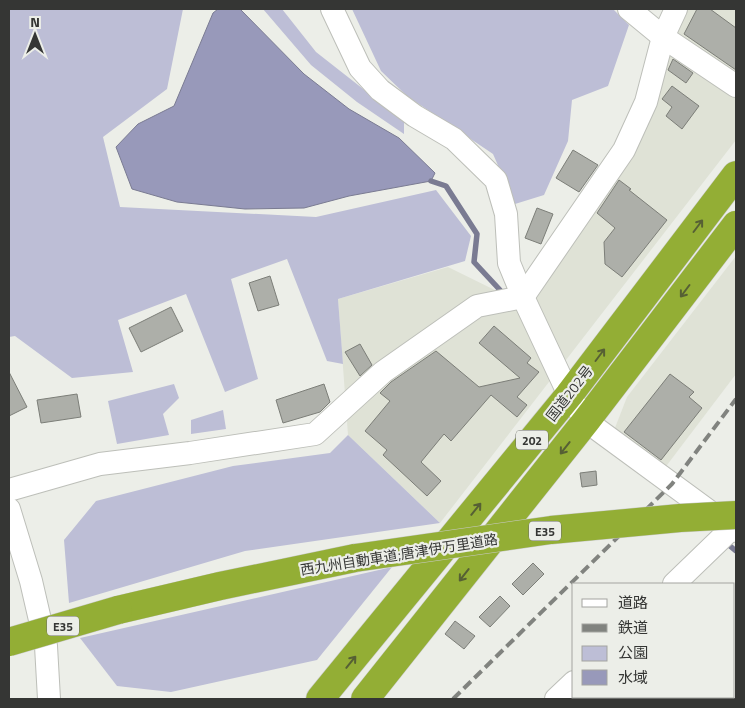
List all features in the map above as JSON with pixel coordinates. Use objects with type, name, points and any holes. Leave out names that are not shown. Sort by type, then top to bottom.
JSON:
[{"type":"highway","name":"国道202号","points":[[320,699],[569,395],[736,175]]},
{"type":"highway","name":"202","points":[[365,699],[586,421],[736,225]]},
{"type":"highway","name":"西九州自動車道;唐津伊万里道路","points":[[9,642],[118,610],[220,586],[355,558],[551,530],[680,518],[735,525]]},
{"type":"street","points":[[332,9],[360,68],[380,90],[415,116],[454,139],[496,180],[506,214],[509,263],[569,395],[586,421],[735,525],[675,583]]},
{"type":"street","points":[[629,9],[663,37],[736,86]]},
{"type":"street","points":[[9,490],[100,464],[190,453],[315,434],[383,372],[477,306],[523,297],[624,150],[646,102],[663,37],[676,9]]},
{"type":"street","points":[[9,509],[31,581],[46,646],[49,699]]},
{"type":"street","points":[[556,699],[572,684]]},
{"type":"shaded area","points":[[684,9],[736,9],[736,140],[440,523],[348,435],[338,299],[448,267],[525,305],[645,127]]},
{"type":"shaded area","points":[[736,256],[736,374],[664,469],[613,433],[627,397]]},
{"type":"green space","points":[[9,9],[183,9],[167,89],[103,137],[120,207],[316,217],[436,190],[471,236],[465,261],[338,299],[343,364],[327,361],[287,259],[231,279],[258,379],[225,392],[186,294],[118,320],[133,372],[72,378],[15,336],[9,337]]},
{"type":"green space","points":[[263,9],[282,9],[316,52],[404,121],[404,134],[357,102],[311,65]]},
{"type":"green space","points":[[352,9],[613,9],[629,25],[608,86],[572,100],[568,141],[544,195],[515,204],[493,154],[407,96],[381,71]]},
{"type":"green space","points":[[174,384],[179,398],[163,414],[169,435],[117,444],[108,401]]},
{"type":"green space","points":[[223,410],[226,429],[191,434],[191,420]]},
{"type":"green space","points":[[348,435],[440,523],[245,551],[69,603],[64,540],[96,501],[233,466],[330,453]]},
{"type":"green space","points":[[392,567],[317,660],[171,692],[117,686],[80,638]]},
{"type":"water","points":[[218,9],[240,9],[304,74],[349,109],[399,138],[435,173],[431,181],[349,196],[304,208],[245,209],[177,202],[132,189],[116,147],[138,124],[174,106],[213,13]]},
{"type":"building","points":[[697,9],[710,9],[736,28],[736,70],[684,34]]},
{"type":"building","points":[[673,59],[693,73],[686,83],[668,70]]},
{"type":"building","points":[[672,86],[699,106],[682,129],[666,116],[672,107],[662,99]]},
{"type":"building","points":[[573,150],[598,165],[579,192],[556,178]]},
{"type":"building","points":[[619,180],[667,220],[622,277],[605,264],[604,242],[615,228],[597,213]]},
{"type":"building","points":[[537,208],[553,214],[541,244],[525,238]]},
{"type":"building","points":[[270,276],[279,305],[258,311],[249,283]]},
{"type":"building","points":[[171,307],[183,331],[141,352],[129,328]]},
{"type":"building","points":[[494,326],[531,358],[527,363],[539,372],[517,397],[527,405],[517,417],[491,395],[451,441],[444,434],[421,462],[441,481],[427,496],[383,455],[387,450],[365,431],[390,401],[380,393],[391,382],[436,351],[479,387],[520,378],[479,343]]},
{"type":"building","points":[[360,344],[372,365],[360,376],[345,352]]},
{"type":"building","points":[[9,372],[27,407],[9,416]]},
{"type":"building","points":[[670,374],[694,392],[689,397],[702,408],[661,460],[624,432]]},
{"type":"building","points":[[324,384],[330,402],[320,412],[283,423],[276,400]]},
{"type":"building","points":[[77,394],[81,417],[41,423],[37,400]]},
{"type":"building","points":[[596,471],[597,485],[582,487],[580,473]]},
{"type":"building","points":[[533,563],[544,574],[523,595],[512,584]]},
{"type":"building","points":[[500,596],[510,606],[490,627],[479,617]]},
{"type":"building","points":[[455,621],[475,636],[464,649],[445,634]]},
{"type":"waterway","points":[[431,181],[446,186],[477,234],[474,262],[500,290]]},
{"type":"waterway","points":[[730,546],[736,551]]},
{"type":"railway","points":[[453,699],[672,484],[736,399]]}]
